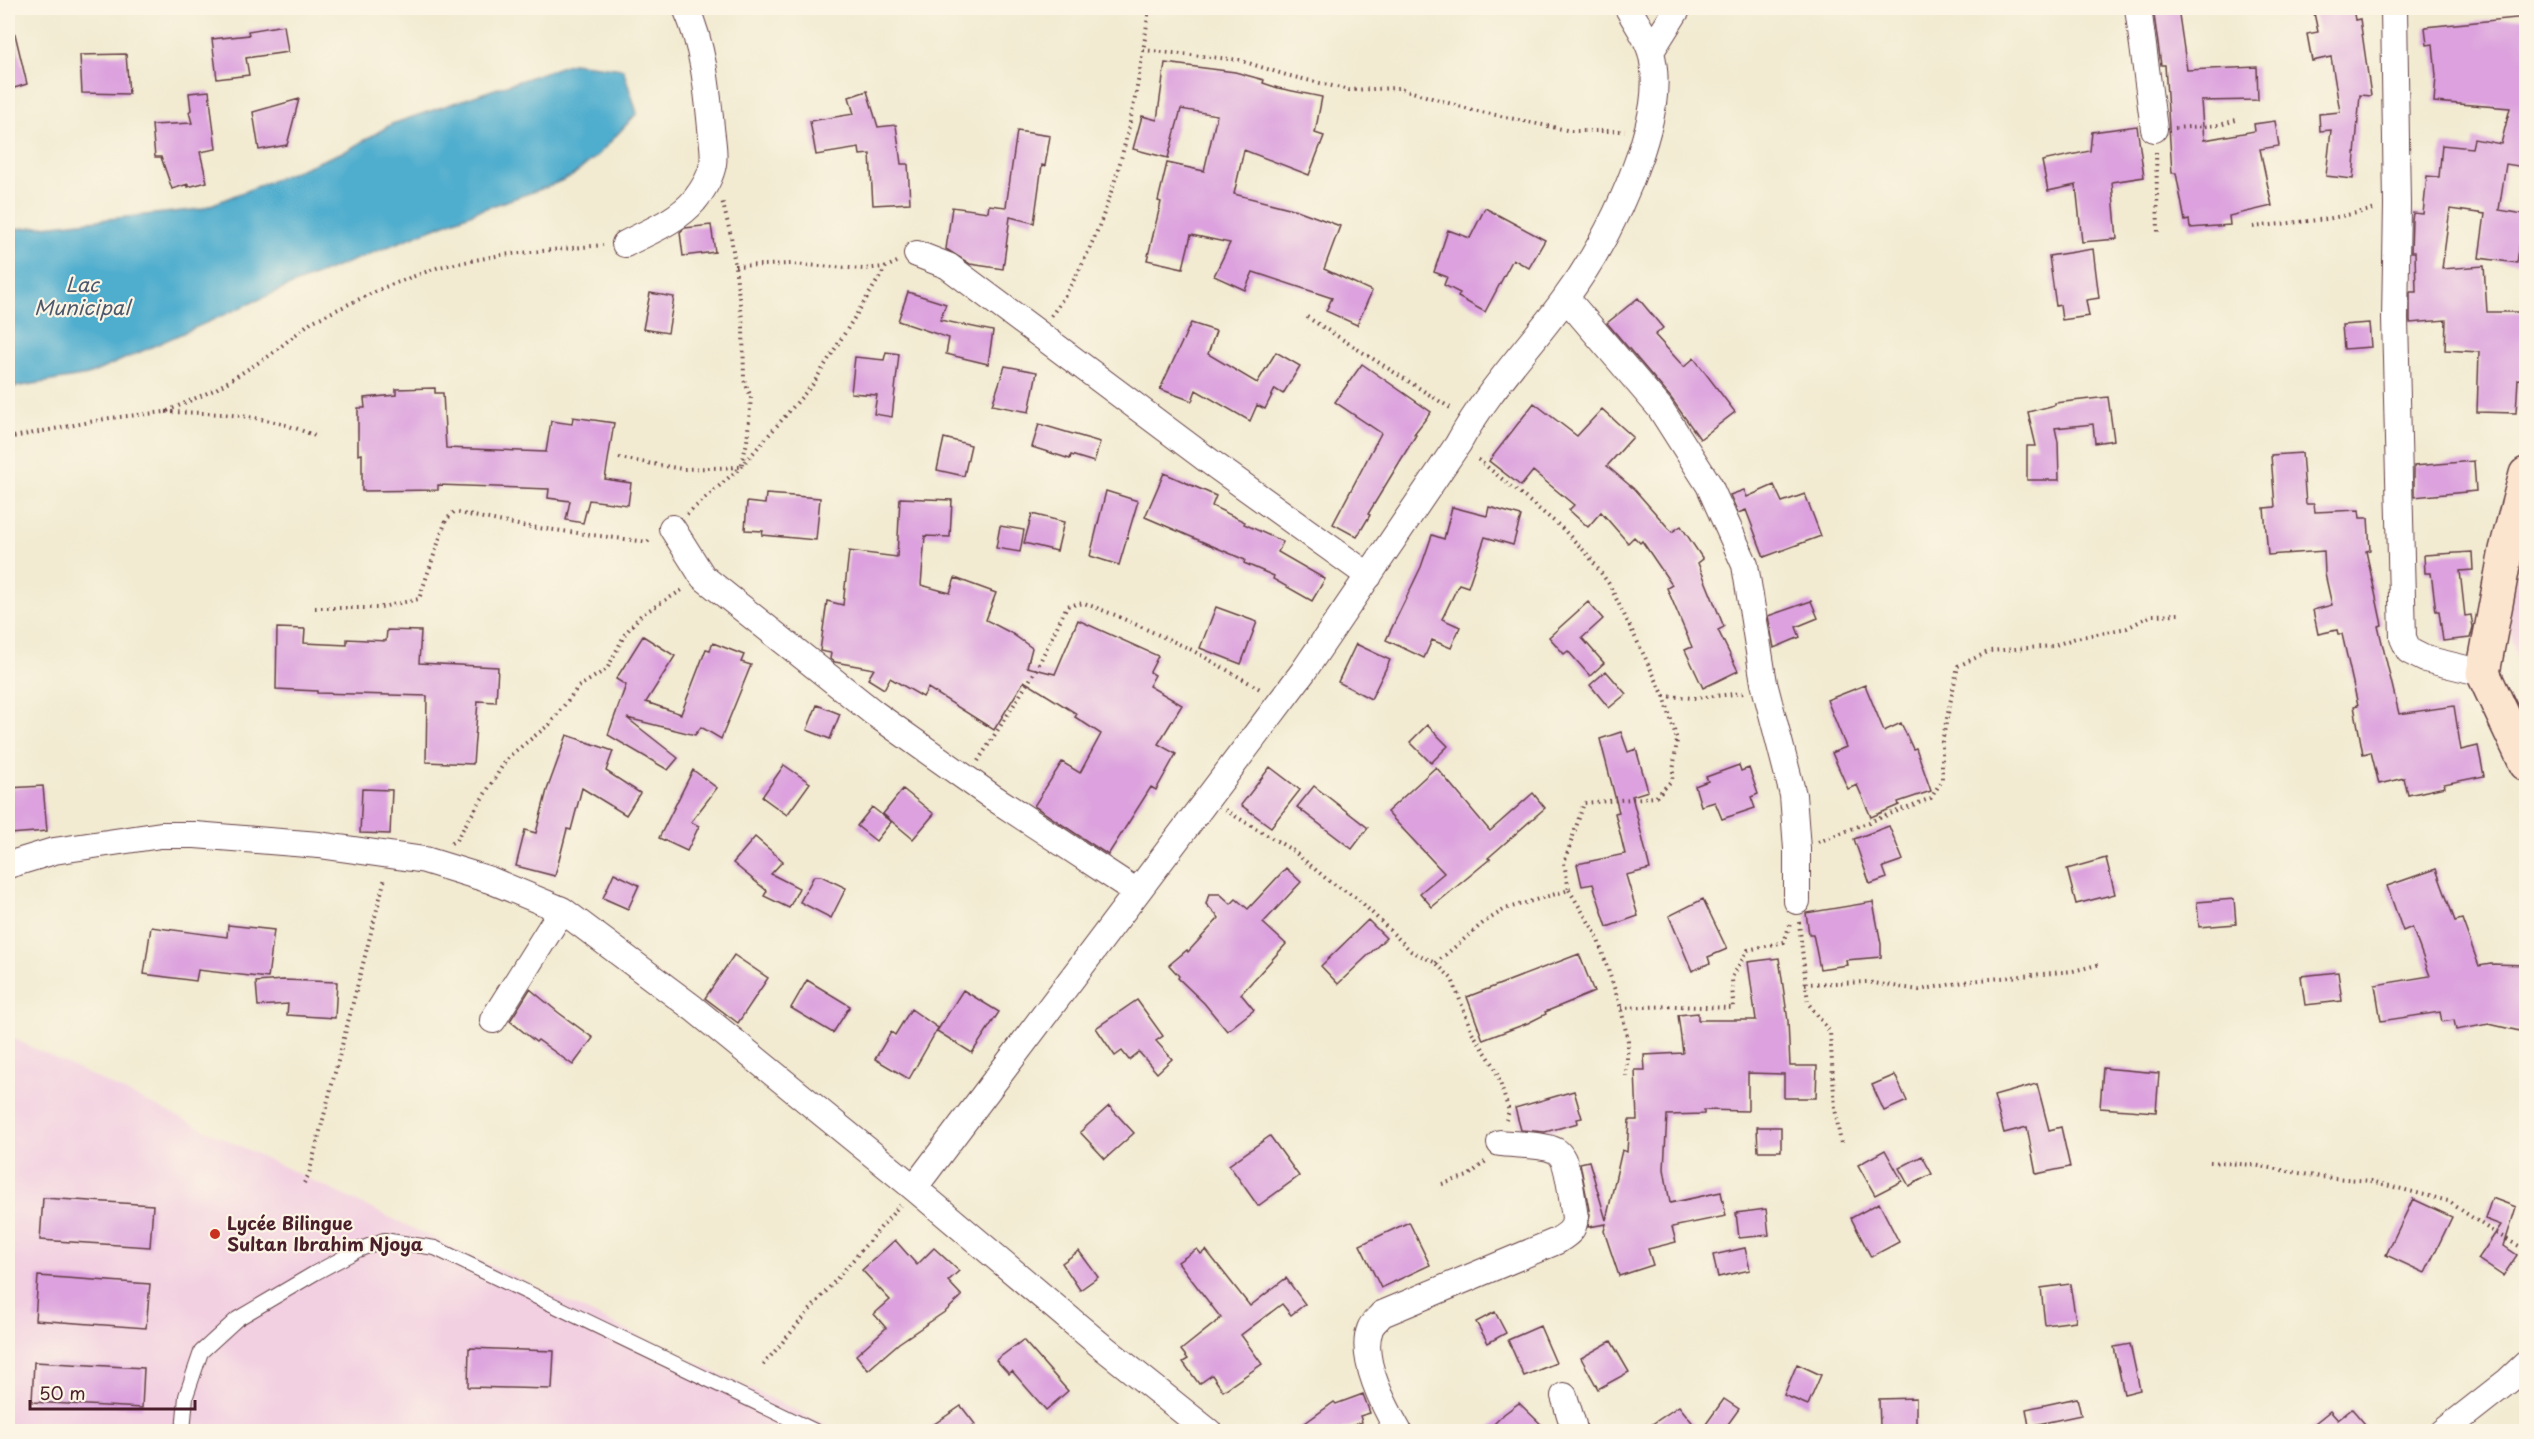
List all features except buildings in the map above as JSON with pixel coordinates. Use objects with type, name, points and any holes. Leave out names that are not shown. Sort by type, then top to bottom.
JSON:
[{"type":"street","points":[[625,244],[676,217],[693,202],[702,189],[713,164],[708,94],[703,62],[696,30],[686,8]]},
{"type":"street","points":[[914,1188],[1281,701],[1369,576],[1471,421],[1566,298],[1602,243],[1628,191],[1648,131],[1655,92],[1651,51],[1628,8]]},
{"type":"street","points":[[1651,51],[1678,8]]},
{"type":"street","points":[[2138,8],[2154,129]]},
{"type":"street","points":[[2394,8],[2397,205],[2395,319],[2403,638],[2409,651],[2425,659],[2483,673]]},
{"type":"street","points":[[916,254],[948,266],[1209,461],[1369,576]]},
{"type":"street","points":[[1566,298],[1660,408],[1709,485],[1745,565],[1764,683],[1793,795],[1797,849],[1797,901]]},
{"type":"street","points":[[2526,474],[2506,550],[2483,673],[2526,764]]},
{"type":"street","points":[[672,528],[703,577],[874,713],[967,779],[1137,892]]},
{"type":"street","points":[[8,865],[54,851],[161,835],[195,835],[285,842],[425,860],[490,880],[562,910],[693,1008],[914,1188],[1099,1344],[1209,1431]]},
{"type":"street","points":[[493,1020],[562,910]]},
{"type":"street","points":[[1399,1431],[1369,1366],[1367,1346],[1371,1327],[1382,1314],[1557,1241],[1570,1233],[1574,1226],[1575,1217],[1564,1159],[1556,1151],[1546,1148],[1500,1143]]},
{"type":"street","points":[[2444,1431],[2526,1364]]},
{"type":"street","points":[[1564,1396],[1573,1425],[1572,1431]]},
{"type":"lane","points":[[183,1431],[186,1396],[201,1352],[237,1319],[324,1268],[358,1250],[384,1240],[435,1248],[816,1431]]},
{"type":"path","points":[[1039,333],[1066,295],[1106,209],[1140,72],[1149,8]]},
{"type":"path","points":[[1143,50],[1239,60],[1287,75],[1349,90],[1400,88],[1472,110],[1571,131],[1648,131]]},
{"type":"path","points":[[2158,232],[2154,129],[2220,125],[2239,118]]},
{"type":"path","points":[[713,164],[731,236],[743,327],[744,380],[751,397],[747,442],[741,467]]},
{"type":"path","points":[[2253,227],[2327,219],[2397,205]]},
{"type":"path","points":[[165,412],[225,383],[269,356],[312,322],[384,287],[439,267],[501,255],[625,244]]},
{"type":"path","points":[[735,266],[791,264],[863,269],[885,267],[916,254]]},
{"type":"path","points":[[315,608],[377,608],[419,599],[446,520],[454,512],[523,526],[647,542],[672,528],[741,467],[813,384],[885,267]]},
{"type":"path","points":[[1308,317],[1471,421]]},
{"type":"path","points":[[8,438],[110,418],[165,412],[214,413],[264,419],[294,426],[317,437]]},
{"type":"path","points":[[1458,444],[1561,527],[1588,555],[1609,584],[1664,696],[1677,740],[1672,780],[1656,797],[1584,803],[1564,863],[1569,890],[1596,934],[1621,1008],[1628,1041],[1626,1076]]},
{"type":"path","points":[[619,458],[682,469],[741,467]]},
{"type":"path","points":[[425,860],[456,840],[508,757],[550,724],[578,687],[607,669],[625,634],[641,615],[703,577]]},
{"type":"path","points":[[967,779],[1036,670],[1067,606],[1084,603],[1115,615],[1192,650],[1281,701]]},
{"type":"path","points":[[1797,849],[1931,798],[1942,780],[1942,742],[1958,666],[1990,651],[2053,646],[2076,638],[2127,628],[2152,615],[2179,614]]},
{"type":"path","points":[[1664,696],[1716,697],[1744,693],[1764,683]]},
{"type":"path","points":[[1208,798],[1293,850],[1329,881],[1358,899],[1411,951],[1436,963],[1452,979],[1472,1032],[1495,1067],[1509,1111],[1500,1143],[1485,1162],[1468,1176],[1442,1184]]},
{"type":"path","points":[[304,1183],[309,1174],[391,854]]},
{"type":"path","points":[[1436,963],[1483,923],[1505,909],[1569,890]]},
{"type":"path","points":[[1621,1008],[1674,1006],[1733,1008],[1732,977],[1748,950],[1785,942],[1797,901]]},
{"type":"path","points":[[1797,901],[1808,1003],[1830,1032],[1835,1108],[1841,1144]]},
{"type":"path","points":[[1805,984],[1867,982],[1919,990],[1970,981],[2073,971],[2101,964]]},
{"type":"path","points":[[2210,1162],[2254,1165],[2321,1177],[2371,1181],[2448,1201],[2492,1231],[2526,1250]]},
{"type":"path","points":[[763,1365],[914,1188]]},
{"type":"shaded area","points":[[2526,537],[2526,691],[2523,690],[2507,615]]},
{"type":"shaded area","name":"Lycée Bilingue Sultan Ibrahim Njoya","points":[[8,1036],[839,1431],[8,1431]]},
{"type":"water","name":"Lac Municipal","points":[[572,63],[623,69],[637,113],[597,156],[572,176],[294,284],[88,375],[8,388],[8,230],[201,209],[348,150],[392,124]]},
{"type":"place","name":"Lycée Bilingue Sultan Ibrahim Njoya","points":[[215,1234]]}]
